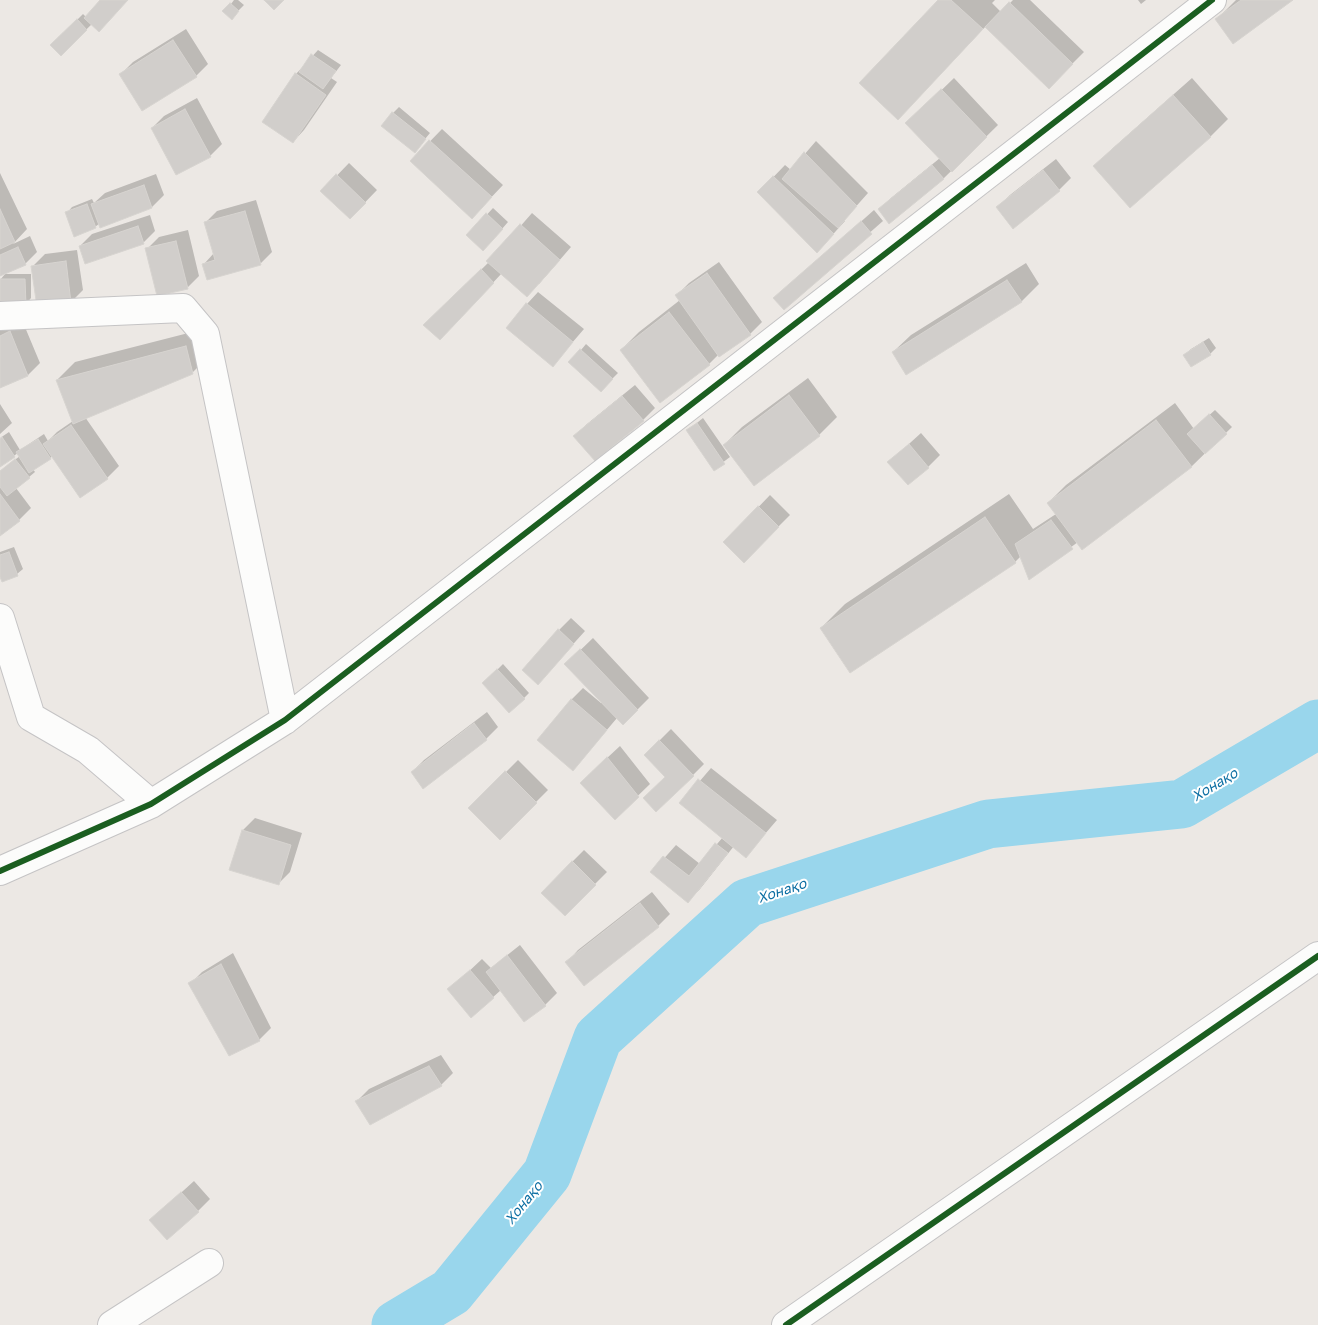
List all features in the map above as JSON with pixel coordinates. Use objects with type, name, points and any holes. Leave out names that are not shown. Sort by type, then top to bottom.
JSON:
[{"type":"street","points":[[0,871],[151,804],[285,720],[1212,0]]},
{"type":"street","points":[[0,316],[183,308],[204,334],[285,720]]},
{"type":"street","points":[[0,618],[31,717],[88,750],[151,804]]},
{"type":"street","points":[[786,1325],[1318,956]]},
{"type":"street","points":[[112,1325],[209,1263]]},
{"type":"building","points":[[100,0],[128,0],[99,32],[84,18]]},
{"type":"building","points":[[264,0],[284,0],[274,10]]},
{"type":"building","points":[[938,0],[951,0],[983,29],[898,120],[859,83]]},
{"type":"building","points":[[1241,0],[1293,0],[1233,44],[1215,19]]},
{"type":"building","points":[[1009,2],[1073,64],[1049,89],[985,27]]},
{"type":"building","points":[[230,3],[239,11],[232,20],[222,11]]},
{"type":"building","points":[[77,19],[87,30],[61,56],[50,45]]},
{"type":"building","points":[[173,40],[197,77],[142,111],[119,74]]},
{"type":"building","points":[[311,54],[336,71],[323,89],[299,72]]},
{"type":"building","points":[[295,73],[326,95],[293,143],[262,122]]},
{"type":"building","points":[[941,89],[987,137],[952,172],[905,123]]},
{"type":"building","points":[[1173,95],[1211,137],[1130,208],[1093,166]]},
{"type":"building","points":[[185,109],[211,157],[176,175],[151,128]]},
{"type":"building","points":[[392,112],[426,139],[415,153],[381,126]]},
{"type":"building","points":[[429,140],[492,197],[472,219],[410,161]]},
{"type":"building","points":[[804,152],[857,206],[838,228],[782,179]]},
{"type":"building","points":[[932,165],[944,179],[889,224],[878,209]]},
{"type":"building","points":[[1043,170],[1060,191],[1013,229],[996,207]]},
{"type":"building","points":[[336,174],[366,203],[350,219],[320,191]]},
{"type":"building","points":[[773,176],[834,234],[817,253],[757,192]]},
{"type":"building","points":[[144,185],[152,208],[100,228],[91,204]]},
{"type":"building","points":[[87,204],[96,228],[74,237],[65,212]]},
{"type":"building","points":[[0,209],[15,242],[0,249]]},
{"type":"building","points":[[245,211],[261,265],[207,280],[202,264],[215,260],[204,222]]},
{"type":"building","points":[[486,213],[503,229],[483,251],[466,235]]},
{"type":"building","points":[[861,221],[872,234],[784,310],[773,298]]},
{"type":"building","points":[[520,224],[560,260],[527,297],[486,261]]},
{"type":"building","points":[[138,226],[144,244],[85,264],[79,246]]},
{"type":"building","points":[[176,241],[188,289],[157,296],[145,248]]},
{"type":"building","points":[[18,247],[26,265],[0,276],[0,255]]},
{"type":"building","points":[[66,261],[71,303],[37,307],[31,266]]},
{"type":"building","points":[[481,269],[494,283],[440,340],[423,325]]},
{"type":"building","points":[[707,273],[751,335],[719,357],[675,295]]},
{"type":"building","points":[[0,279],[25,279],[26,305],[0,306]]},
{"type":"building","points":[[1007,280],[1022,302],[906,375],[892,352]]},
{"type":"building","points":[[526,303],[573,342],[553,367],[506,328]]},
{"type":"building","points":[[669,312],[710,365],[660,403],[620,350]]},
{"type":"building","points":[[10,331],[28,376],[0,388],[0,336]]},
{"type":"building","points":[[1203,342],[1211,355],[1191,367],[1183,355]]},
{"type":"building","points":[[186,346],[193,374],[73,424],[56,380]]},
{"type":"building","points":[[580,349],[613,379],[601,392],[568,362]]},
{"type":"building","points":[[789,395],[820,436],[754,486],[723,445]]},
{"type":"building","points":[[622,396],[644,421],[595,461],[573,436]]},
{"type":"building","points":[[1209,414],[1227,434],[1205,454],[1187,434]]},
{"type":"building","points":[[1156,420],[1192,467],[1082,550],[1047,503]]},
{"type":"building","points":[[697,423],[725,464],[714,471],[686,430]]},
{"type":"building","points":[[71,425],[108,479],[80,498],[43,444]]},
{"type":"building","points":[[2,437],[15,457],[0,467],[0,439]]},
{"type":"building","points":[[38,439],[51,459],[29,473],[16,452]]},
{"type":"building","points":[[909,444],[929,468],[908,485],[887,462]]},
{"type":"building","points":[[15,459],[30,478],[7,496],[0,487],[0,471]]},
{"type":"building","points":[[0,494],[20,521],[0,536]]},
{"type":"building","points":[[758,506],[779,527],[744,563],[723,542]]},
{"type":"building","points":[[985,517],[1016,563],[850,673],[820,628]]},
{"type":"building","points":[[1051,520],[1073,549],[1029,580],[1015,544]]},
{"type":"building","points":[[9,552],[18,576],[2,582],[0,577],[0,555]]},
{"type":"building","points":[[558,629],[574,644],[538,685],[522,670]]},
{"type":"building","points":[[580,649],[638,710],[623,725],[564,664]]},
{"type":"building","points":[[497,669],[525,699],[509,713],[482,683]]},
{"type":"building","points":[[571,699],[607,730],[573,771],[537,740]]},
{"type":"building","points":[[474,723],[487,740],[423,789],[411,772]]},
{"type":"building","points":[[659,740],[694,776],[656,812],[643,798],[665,777],[644,755]]},
{"type":"building","points":[[607,757],[639,797],[615,820],[580,783]]},
{"type":"building","points":[[505,771],[537,803],[500,840],[468,808]]},
{"type":"building","points":[[698,779],[766,833],[746,858],[679,803]]},
{"type":"building","points":[[242,830],[291,845],[279,885],[229,870]]},
{"type":"building","points":[[715,843],[728,853],[688,903],[650,872],[663,856],[689,876]]},
{"type":"building","points":[[572,861],[596,885],[565,916],[541,893]]},
{"type":"building","points":[[640,903],[659,927],[584,986],[565,962]]},
{"type":"building","points":[[507,955],[546,1006],[524,1022],[486,972]]},
{"type":"building","points":[[221,964],[260,1041],[229,1056],[188,983]]},
{"type":"building","points":[[470,970],[494,998],[471,1018],[447,989]]},
{"type":"building","points":[[429,1066],[442,1086],[370,1125],[355,1101]]},
{"type":"building","points":[[181,1192],[199,1212],[167,1240],[149,1220]]},
{"type":"waterway","name":"Хонақо","points":[[396,1325],[451,1292],[547,1174],[598,1038],[747,903],[988,824],[1182,804],[1318,724]]},
{"type":"cycle path","points":[[0,871],[151,804],[285,720],[1212,0]]},
{"type":"cycle path","points":[[786,1325],[1318,956]]}]
